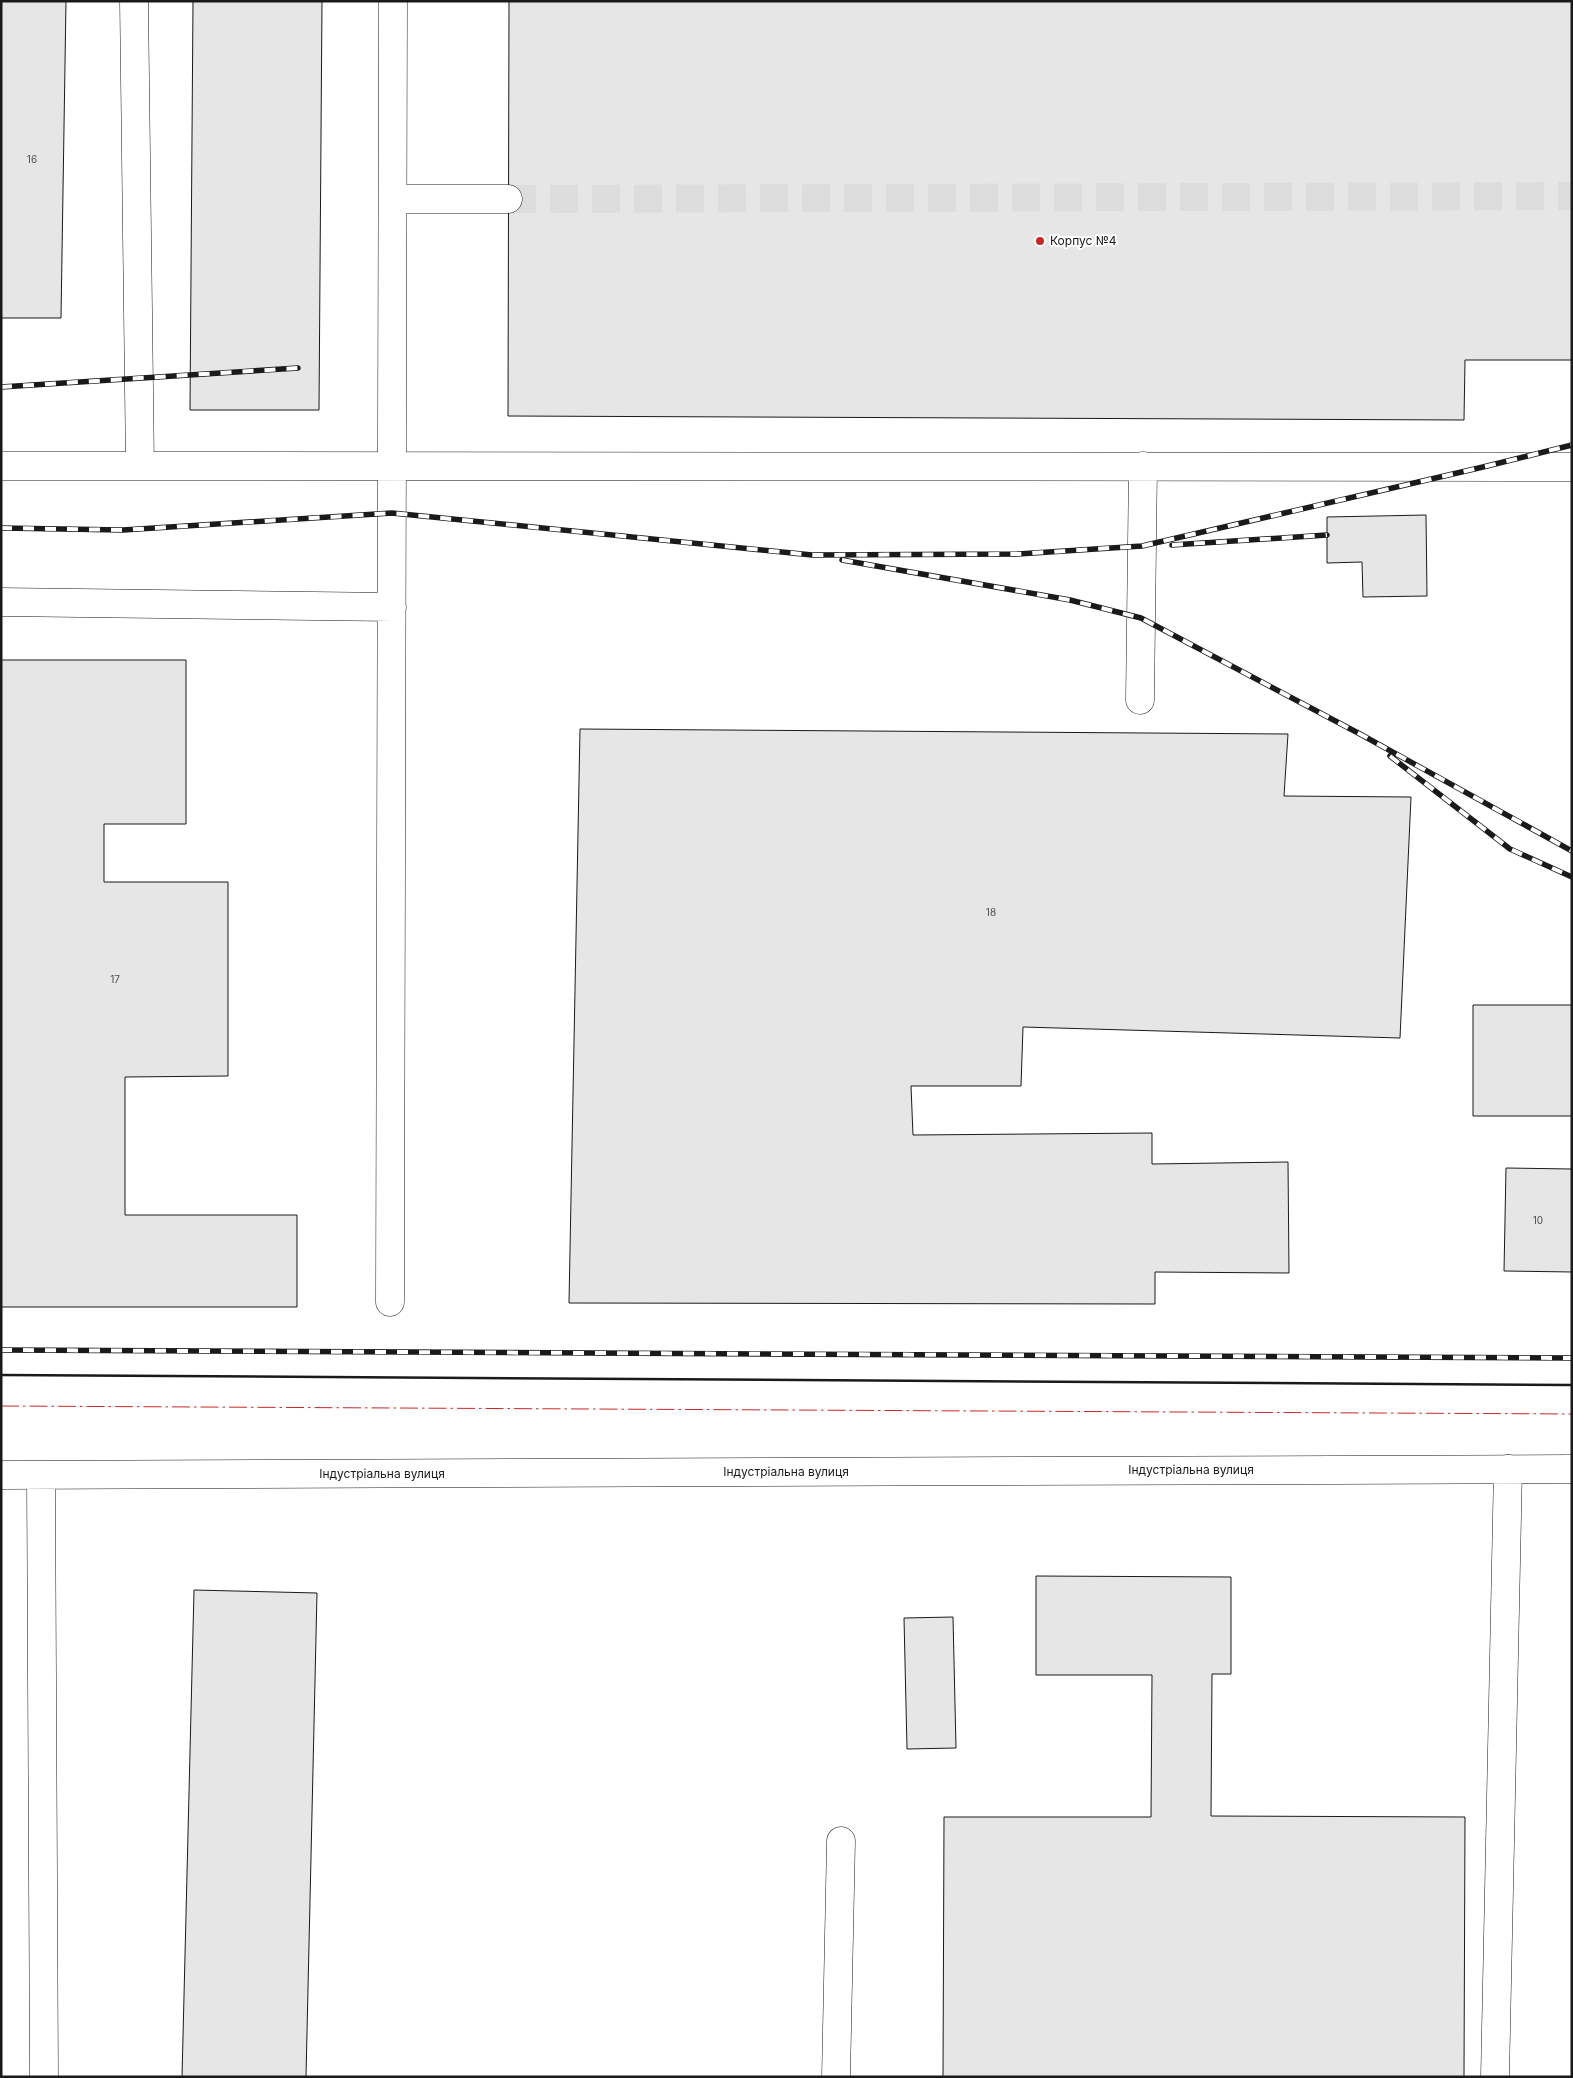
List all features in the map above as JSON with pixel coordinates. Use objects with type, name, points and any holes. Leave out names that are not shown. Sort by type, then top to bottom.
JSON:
[{"type":"street","points":[[134,1],[140,466]]},
{"type":"street","points":[[390,1302],[393,1]]},
{"type":"street","points":[[393,199],[508,198]]},
{"type":"street","points":[[1,466],[1572,467]]},
{"type":"street","points":[[1140,700],[1143,466]]},
{"type":"street","points":[[1,602],[392,607]]},
{"type":"street","points":[[1495,2077],[1508,1469]]},
{"type":"street","name":"Індустріальна вулиця","points":[[1,1475],[1572,1469]]},
{"type":"street","points":[[41,1476],[44,2077]]},
{"type":"street","points":[[836,2077],[840,1840]]},
{"type":"building","points":[[1,1],[66,1],[61,318],[1,318]]},
{"type":"building","points":[[193,1],[322,1],[319,410],[190,410]]},
{"type":"building","name":"Корпус №4","points":[[509,1],[1572,1],[1572,360],[1465,360],[1464,420],[508,416]]},
{"type":"building","points":[[1426,515],[1427,596],[1363,597],[1362,562],[1327,563],[1327,517]]},
{"type":"building","points":[[1,660],[186,660],[186,824],[104,824],[104,882],[228,882],[228,1076],[125,1077],[125,1215],[297,1215],[297,1307],[1,1307]]},
{"type":"building","points":[[580,729],[1288,734],[1284,796],[1411,797],[1400,1038],[1023,1027],[1021,1086],[911,1086],[913,1135],[1152,1133],[1152,1164],[1288,1162],[1289,1273],[1155,1272],[1155,1304],[569,1303]]},
{"type":"building","points":[[1473,1005],[1572,1005],[1572,1116],[1473,1116]]},
{"type":"building","points":[[1506,1168],[1572,1169],[1572,1272],[1504,1271]]},
{"type":"building","points":[[1036,1576],[1231,1577],[1231,1674],[1212,1674],[1211,1816],[1465,1817],[1464,2077],[943,2077],[944,1817],[1151,1817],[1152,1675],[1036,1675]]},
{"type":"building","points":[[194,1590],[317,1593],[306,2077],[182,2077]]},
{"type":"building","points":[[953,1617],[956,1748],[907,1749],[904,1618]]},
{"type":"tunnel","points":[[508,199],[1572,196]]},
{"type":"railway","points":[[1,387],[298,368]]},
{"type":"railway","points":[[1,528],[123,530],[392,513],[812,555],[1018,554],[1142,546],[1572,445]]},
{"type":"railway","points":[[1172,545],[1327,535]]},
{"type":"railway","points":[[842,560],[1070,600],[1141,618],[1360,734],[1572,851]]},
{"type":"railway","points":[[1390,756],[1510,849],[1572,877]]},
{"type":"railway","points":[[1,1350],[1572,1358]]},
{"type":"wall","points":[[1,1375],[1572,1385]]},
{"type":"power","points":[[1,1406],[1572,1414]]},
{"type":"place","name":"Корпус №4","points":[[1040,241]]}]
